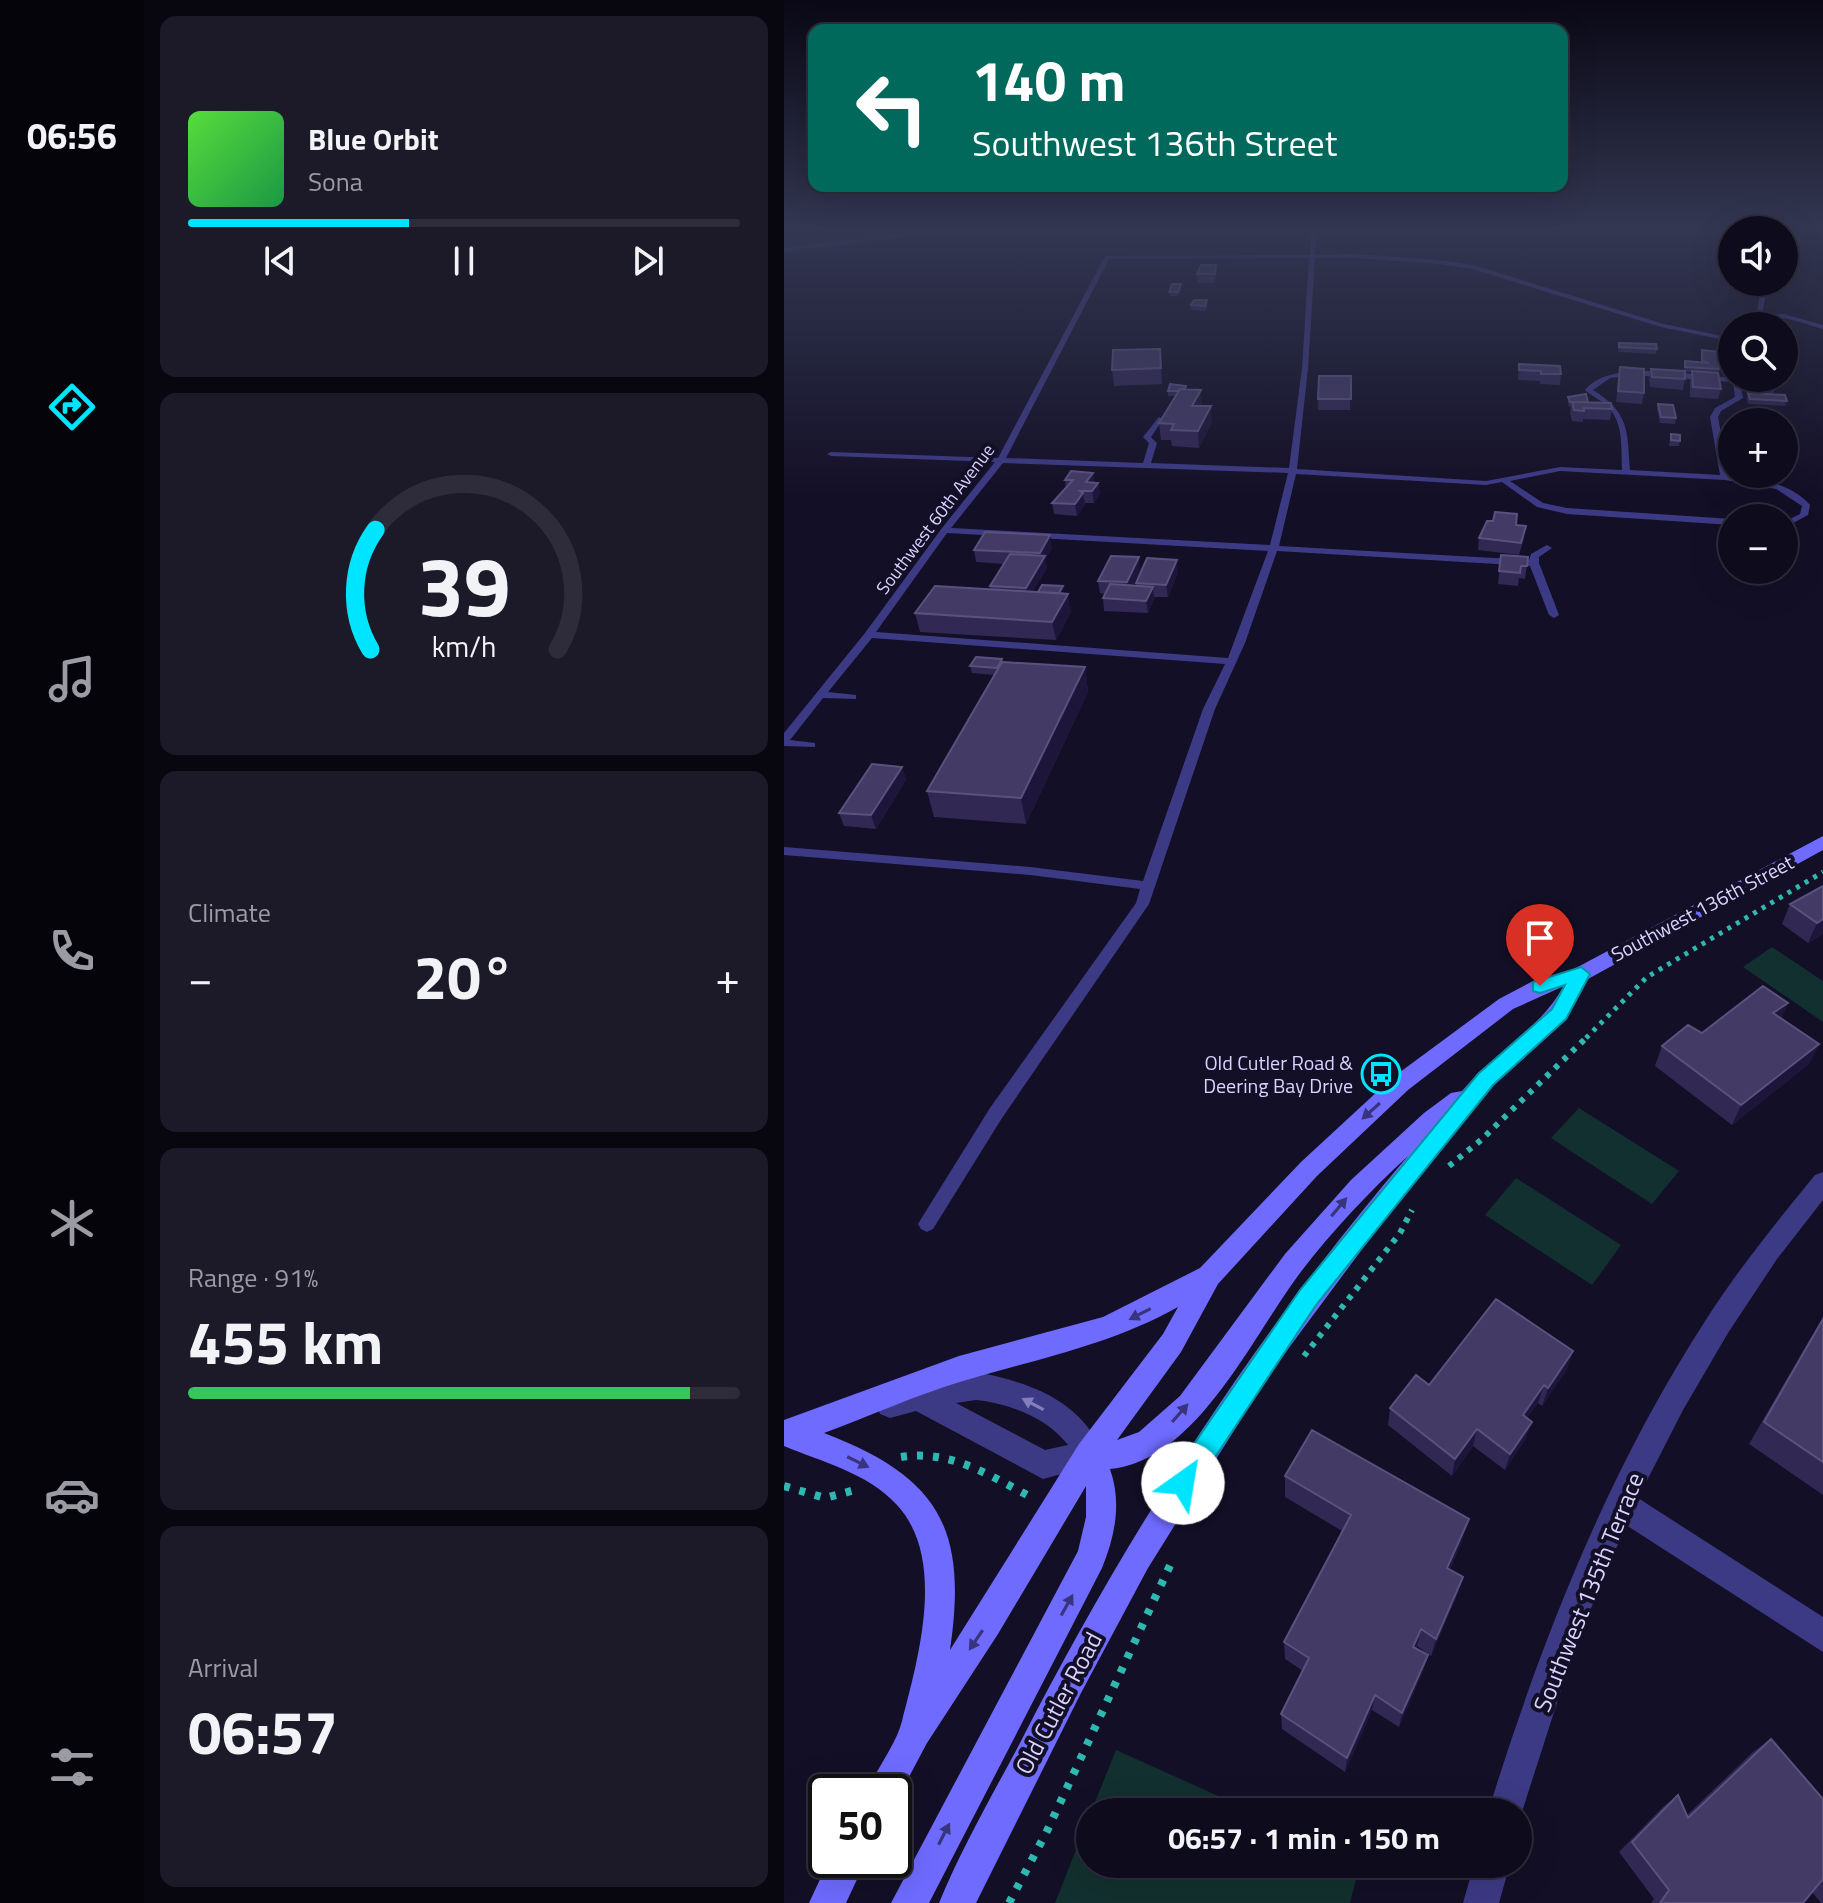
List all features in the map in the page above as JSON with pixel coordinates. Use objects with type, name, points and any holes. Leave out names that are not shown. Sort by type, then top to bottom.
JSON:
[{"type":"main road","name":"Southwest 136th Street","points":[[1089,1454],[1172,1343],[1209,1276],[1309,1169],[1400,1084],[1506,1004],[1540,986],[1581,974],[1823,842]]},
{"type":"main road","points":[[1089,1454],[1111,1456],[1133,1450],[1158,1437],[1179,1416],[1274,1286],[1346,1198],[1407,1139],[1485,1080],[1559,1014],[1581,974]]},
{"type":"main road","name":"Old Cutler Road","points":[[957,1903],[1069,1681],[1213,1433],[1308,1297],[1485,1080]]},
{"type":"main road","points":[[785,1433],[959,1369],[1103,1330],[1131,1319],[1209,1276]]},
{"type":"main road","points":[[785,1433],[878,1472],[902,1491],[926,1523],[941,1570],[941,1622],[915,1731]]},
{"type":"main road","points":[[893,1774],[915,1731],[987,1623],[1089,1454]]},
{"type":"main road","points":[[909,1903],[1091,1557],[1104,1504],[1101,1480],[1089,1454]]},
{"type":"main road","points":[[827,1903],[839,1878]]},
{"type":"street","name":"Southwest 135th Terrace","points":[[1511,1798],[1572,1618],[1621,1505],[1702,1354],[1773,1246],[1823,1182]]},
{"type":"street","points":[[785,1433],[918,1397],[979,1387],[1019,1397],[1067,1422],[1076,1430],[1089,1454],[1043,1465],[918,1397]]},
{"type":"street","points":[[1621,1505],[1823,1636]]},
{"type":"street","points":[[1481,1903],[1488,1878]]},
{"type":"lane","name":"Southwest 60th Avenue","points":[[784,742],[1000,461],[1075,319]]},
{"type":"lane","points":[[927,1224],[996,1113],[1142,904],[1209,709],[1273,550],[1293,471],[1305,368],[1307,319]]},
{"type":"lane","points":[[1640,319],[1718,336]]},
{"type":"lane","points":[[1798,320],[1823,327]]},
{"type":"lane","points":[[1626,471],[1621,416],[1612,403],[1589,390],[1593,384],[1616,374],[1630,373],[1718,378]]},
{"type":"lane","points":[[1722,408],[1739,398],[1738,392]]},
{"type":"lane","points":[[1718,410],[1714,417],[1718,439]]},
{"type":"lane","points":[[1146,466],[1153,443],[1147,437],[1159,419]]},
{"type":"lane","points":[[831,454],[1506,482],[1560,469],[1718,478]]},
{"type":"lane","points":[[1506,482],[1540,505],[1567,511],[1718,521]]},
{"type":"lane","points":[[1778,488],[1798,496],[1806,505],[1804,515],[1798,518]]},
{"type":"lane","points":[[945,530],[1534,563]]},
{"type":"lane","points":[[1547,548],[1534,556],[1534,563],[1554,615]]},
{"type":"lane","points":[[869,635],[1230,661]]},
{"type":"lane","points":[[820,695],[852,697]]},
{"type":"lane","points":[[784,742],[811,745]]},
{"type":"lane","points":[[784,851],[1030,871],[1148,886]]},
{"type":"path","points":[[1445,1169],[1481,1140],[1548,1072],[1622,1006],[1647,977],[1823,872]]},
{"type":"path","points":[[1294,1367],[1400,1233],[1415,1204]]},
{"type":"path","points":[[893,1459],[922,1452],[941,1455],[1037,1500]]},
{"type":"path","points":[[784,1486],[825,1498],[863,1486]]},
{"type":"path","points":[[1009,1903],[1047,1831],[1179,1548]]},
{"type":"green space","points":[[1772,947],[1823,981],[1823,1022],[1743,967]]},
{"type":"green space","points":[[1579,1108],[1679,1171],[1652,1204],[1551,1138]]},
{"type":"green space","points":[[1516,1178],[1621,1245],[1592,1285],[1485,1215]]},
{"type":"green space","points":[[1116,1750],[1223,1798],[1097,1798]]},
{"type":"green space","points":[[1076,1850],[1076,1878],[1356,1878],[1350,1903],[1055,1903]]},
{"type":"building","points":[[1619,343],[1656,344],[1657,349],[1619,347]]},
{"type":"building","points":[[1160,349],[1161,368],[1112,370],[1113,350]]},
{"type":"building","points":[[1702,350],[1718,352],[1718,369],[1685,367],[1685,361],[1709,363],[1702,361]]},
{"type":"building","points":[[1519,364],[1560,366],[1561,374],[1519,370]]},
{"type":"building","points":[[1620,367],[1644,369],[1644,393],[1618,391]]},
{"type":"building","points":[[1651,369],[1685,371],[1685,379],[1652,377]]},
{"type":"building","points":[[1692,371],[1718,373],[1718,389],[1693,387]]},
{"type":"building","points":[[1319,376],[1351,376],[1351,399],[1318,399]]},
{"type":"building","points":[[1170,384],[1186,386],[1179,391],[1168,391]]},
{"type":"building","points":[[1180,389],[1201,390],[1192,406],[1211,406],[1198,431],[1171,430],[1174,424],[1159,423]]},
{"type":"building","points":[[1748,393],[1785,395],[1787,401],[1750,399]]},
{"type":"building","points":[[1586,394],[1588,402],[1570,402],[1568,397]]},
{"type":"building","points":[[1572,402],[1611,403],[1612,409],[1574,410]]},
{"type":"building","points":[[1658,404],[1673,405],[1676,418],[1661,417]]},
{"type":"building","points":[[1671,434],[1680,435],[1680,441],[1671,440]]},
{"type":"building","points":[[1071,471],[1093,473],[1086,482],[1098,483],[1092,491],[1080,491],[1083,493],[1075,504],[1052,503],[1073,480],[1065,480]]},
{"type":"building","points":[[1495,512],[1517,514],[1516,525],[1526,526],[1521,543],[1479,538],[1487,521],[1493,521]]},
{"type":"building","points":[[985,532],[1050,535],[1040,553],[974,550]]},
{"type":"building","points":[[1010,554],[1045,556],[1026,588],[990,586]]},
{"type":"building","points":[[1501,555],[1528,557],[1527,566],[1521,566],[1520,573],[1499,571]]},
{"type":"building","points":[[1111,556],[1139,557],[1127,582],[1098,581]]},
{"type":"building","points":[[1147,558],[1177,560],[1166,585],[1136,583]]},
{"type":"building","points":[[1110,584],[1153,587],[1146,601],[1103,598]]},
{"type":"building","points":[[1042,585],[1063,586],[1059,593],[1038,592]]},
{"type":"building","points":[[935,586],[1068,594],[1052,622],[915,613]]},
{"type":"building","points":[[976,657],[1002,659],[997,668],[970,666]]},
{"type":"building","points":[[1002,662],[1085,667],[1021,798],[927,791]]},
{"type":"building","points":[[872,764],[902,767],[871,815],[839,813]]},
{"type":"building","points":[[1823,886],[1823,919],[1817,923],[1790,904]]},
{"type":"building","points":[[1763,986],[1788,1003],[1773,1013],[1819,1044],[1741,1105],[1662,1046],[1688,1025],[1702,1033]]},
{"type":"building","points":[[1496,1299],[1573,1351],[1548,1388],[1544,1385],[1523,1415],[1532,1422],[1510,1454],[1477,1429],[1455,1459],[1390,1408],[1416,1375],[1429,1385]]},
{"type":"building","points":[[1823,1319],[1823,1462],[1764,1422]]},
{"type":"building","points":[[1312,1430],[1469,1519],[1447,1568],[1463,1577],[1436,1639],[1421,1629],[1413,1647],[1428,1655],[1402,1713],[1375,1695],[1347,1758],[1281,1714],[1309,1658],[1284,1642],[1351,1515],[1285,1476]]},
{"type":"building","points":[[1771,1739],[1823,1799],[1823,1879],[1803,1903],[1660,1903],[1669,1890],[1632,1842],[1678,1795],[1688,1818]]},
{"type":"place","name":"Old Cutler Road & Deering Bay Drive","points":[[1381,1074]]},
{"type":"route","points":[[1183,1483],[1213,1433],[1308,1297],[1485,1080],[1559,1014],[1581,974],[1540,986]]}]
